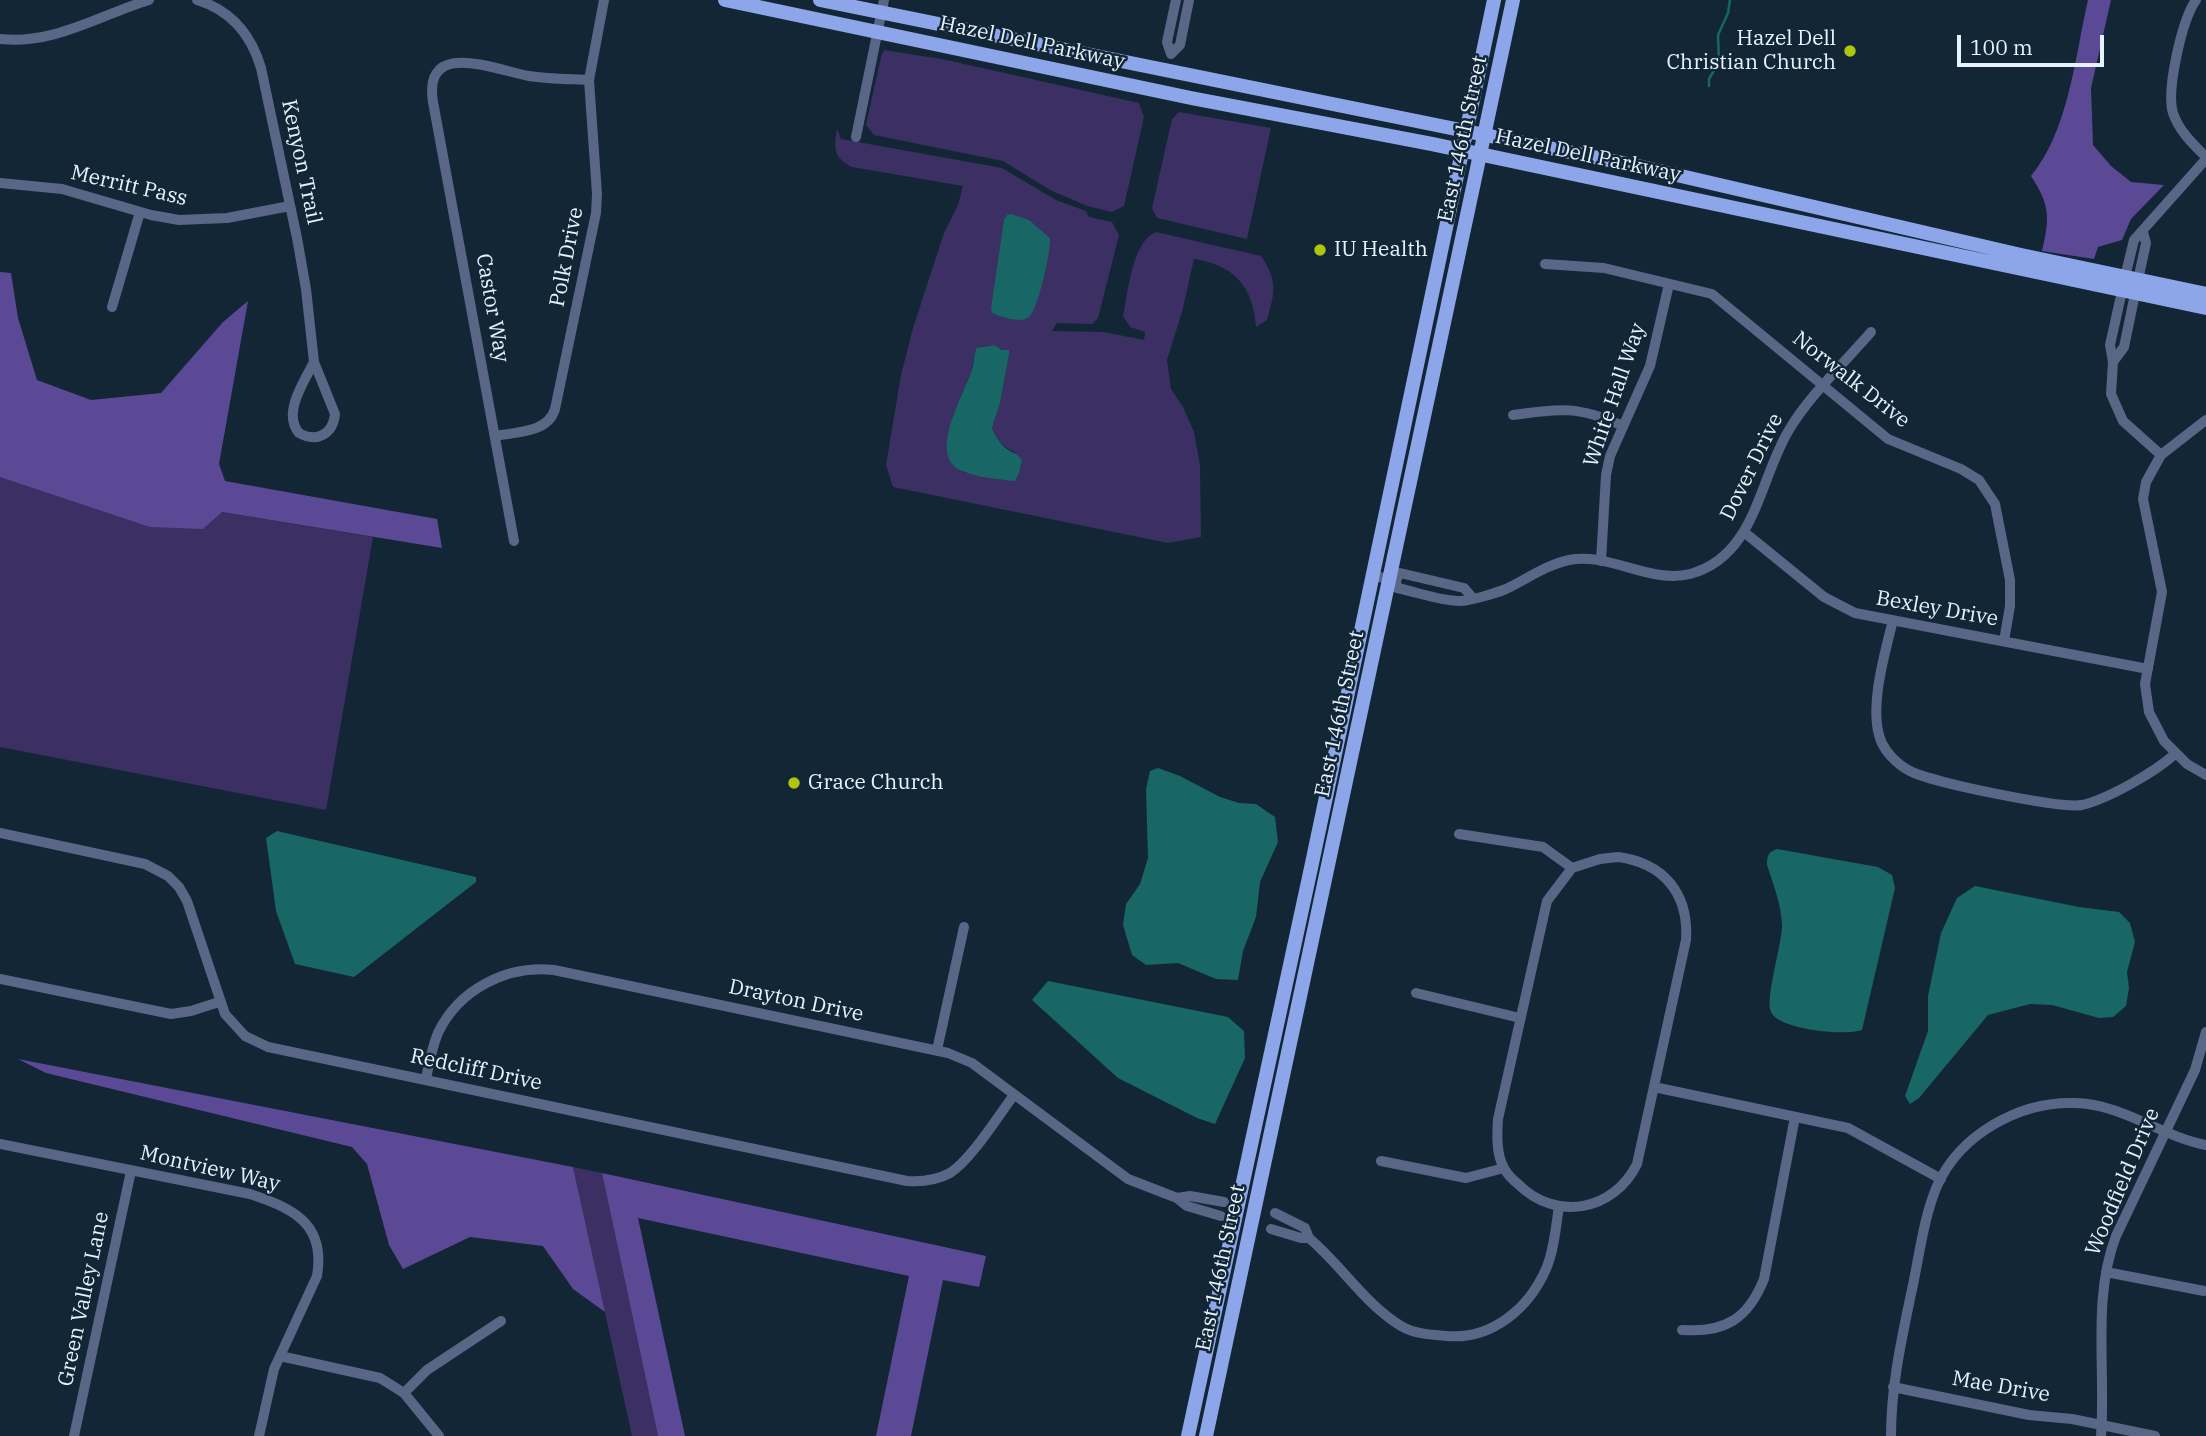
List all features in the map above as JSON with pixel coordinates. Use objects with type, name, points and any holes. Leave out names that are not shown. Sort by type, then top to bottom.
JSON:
[{"type":"main road","name":"Hazel Dell Parkway","points":[[724,0],[1191,98],[2130,286],[2206,294]]},
{"type":"main road","name":"Hazel Dell Parkway","points":[[820,0],[883,6],[1638,166],[2009,253],[2206,309]]},
{"type":"main road","name":"East 146th Street","points":[[1188,1436],[1494,0]]},
{"type":"main road","name":"East 146th Street","points":[[1206,1436],[1393,579],[1513,0]]},
{"type":"street","points":[[0,39],[21,40],[55,35],[149,0]]},
{"type":"street","name":"Kenyon Trail","points":[[197,0],[228,16],[244,32],[252,44],[261,68],[306,289],[313,362],[335,414],[330,430],[320,437],[299,433],[292,417],[313,362]]},
{"type":"street","name":"Polk Drive","points":[[495,436],[541,426],[551,418],[555,409],[596,213],[597,180],[589,80],[604,0]]},
{"type":"street","points":[[1176,0],[1167,42],[1171,54],[1180,45],[1189,0]]},
{"type":"street","points":[[2161,455],[2123,421],[2110,385],[2113,362],[2124,347],[2130,286],[2146,243],[2143,232],[2153,217],[2206,158],[2181,129],[2172,106],[2172,86],[2184,27],[2196,0]]},
{"type":"street","points":[[856,137],[883,6]]},
{"type":"street","name":"Castor Way","points":[[514,541],[433,102],[432,83],[441,68],[459,62],[534,77],[589,80]]},
{"type":"street","name":"Merritt Pass","points":[[0,183],[62,190],[167,218],[227,219],[290,206]]},
{"type":"street","points":[[112,307],[140,212]]},
{"type":"street","name":"Norwalk Drive","points":[[1545,264],[1604,268],[1718,297],[1888,439],[1961,469],[1979,481],[1988,491],[1999,517],[2010,580],[2010,606],[2004,640]]},
{"type":"street","name":"White Hall Way","points":[[1601,561],[1606,475],[1610,456],[1650,366],[1669,284]]},
{"type":"street","name":"Dover Drive","points":[[1373,576],[1393,579],[1400,573],[1464,588],[1472,597],[1497,593],[1571,559],[1601,561],[1667,575],[1689,574],[1712,564],[1724,555],[1744,532],[1788,431],[1871,332]]},
{"type":"street","points":[[1513,415],[1571,409],[1589,412],[1623,426]]},
{"type":"street","points":[[2206,420],[2161,455],[2146,482],[2143,499],[2162,592],[2145,684],[2149,712],[2164,741],[2175,754],[2206,775]]},
{"type":"street","name":"Bexley Drive","points":[[1744,532],[1836,605],[1855,613],[2148,669]]},
{"type":"street","points":[[1893,620],[1876,702],[1877,718],[1880,738],[1886,750],[1908,770],[1959,784],[2072,806],[2095,800],[2144,776],[2175,754]]},
{"type":"street","name":"Redcliff Drive","points":[[0,833],[138,862],[168,876],[179,887],[187,901],[219,1002],[236,1029],[259,1044],[916,1181],[937,1178],[960,1165],[1014,1095]]},
{"type":"street","points":[[1459,834],[1543,847],[1572,868]]},
{"type":"street","points":[[1630,858],[1649,866],[1670,883],[1684,909],[1687,923],[1686,940],[1642,1151],[1627,1181],[1612,1195],[1594,1203],[1574,1207],[1559,1206],[1526,1192],[1504,1168],[1498,1145],[1498,1119],[1547,901],[1572,868],[1600,859],[1630,858]]},
{"type":"street","points":[[937,1050],[964,927]]},
{"type":"street","name":"Drayton Drive","points":[[426,1079],[438,1034],[462,1000],[480,986],[514,972],[554,970],[937,1050],[972,1063],[1128,1179],[1177,1198],[1187,1206],[1221,1216]]},
{"type":"street","points":[[0,979],[171,1014],[219,1002]]},
{"type":"street","points":[[1416,993],[1520,1018]]},
{"type":"street","name":"Woodfield Drive","points":[[2101,1431],[2104,1388],[2102,1289],[2106,1272],[2116,1236],[2195,1070],[2206,1032]]},
{"type":"street","points":[[1654,1087],[1848,1128],[1941,1179]]},
{"type":"street","points":[[1891,1436],[1893,1387],[1928,1216],[1941,1179],[1956,1158],[1977,1137],[2003,1119],[2036,1107],[2064,1102],[2119,1111],[2183,1140],[2206,1145]]},
{"type":"street","points":[[1682,1330],[1698,1331],[1741,1317],[1756,1298],[1766,1266],[1795,1117]]},
{"type":"street","name":"Montview Way","points":[[0,1144],[250,1194],[285,1205],[304,1221],[317,1247],[320,1261],[317,1276],[274,1369],[259,1436]]},
{"type":"street","points":[[1381,1161],[1466,1178],[1504,1168]]},
{"type":"street","name":"Green Valley Lane","points":[[74,1436],[131,1171]]},
{"type":"street","name":"Drayton Drive","points":[[1177,1198],[1190,1196],[1224,1202]]},
{"type":"street","points":[[1275,1213],[1305,1228],[1309,1238],[1373,1307],[1404,1328],[1427,1334],[1459,1337],[1487,1331],[1506,1321],[1527,1300],[1548,1267],[1559,1206]]},
{"type":"street","points":[[1271,1229],[1309,1238]]},
{"type":"street","points":[[2106,1272],[2204,1291]]},
{"type":"street","points":[[404,1393],[427,1370],[501,1321]]},
{"type":"street","points":[[279,1356],[380,1378],[404,1393],[439,1436]]},
{"type":"street","name":"Mae Drive","points":[[1893,1387],[2029,1415],[2049,1415],[2101,1431],[2155,1436]]},
{"type":"shaded area","points":[[2088,0],[2111,0],[2091,88],[2093,145],[2111,166],[2131,182],[2164,185],[2131,219],[2122,240],[2098,247],[2094,259],[2042,251],[2047,212],[2042,195],[2031,176],[2044,158],[2062,115]]},
{"type":"shaded area","points":[[884,50],[942,59],[1139,103],[1144,117],[1124,206],[1112,212],[1087,206],[1050,190],[1003,161],[874,135],[866,125]]},
{"type":"shaded area","points":[[1179,112],[1271,128],[1247,239],[1157,218],[1152,208],[1172,119]]},
{"type":"shaded area","points":[[837,129],[841,139],[1002,168],[1056,200],[1086,211],[1089,217],[1112,222],[1119,235],[1098,318],[1092,324],[1057,323],[1052,331],[1104,332],[1144,340],[1145,332],[1130,327],[1123,316],[1136,256],[1148,237],[1156,232],[1261,256],[1270,273],[1273,294],[1267,320],[1256,327],[1251,300],[1239,280],[1220,266],[1194,259],[1167,360],[1171,389],[1194,432],[1200,465],[1201,537],[1168,543],[893,487],[886,465],[901,375],[913,328],[944,233],[958,205],[963,186],[852,167],[841,160],[836,152]],"holes":[[[1004,219],[1026,319],[1001,317],[999,262]],[[995,345],[1009,355],[1000,403],[992,428],[1001,443],[1015,452],[1001,480],[964,472],[952,464],[950,430],[971,372],[976,348]]]},
{"type":"shaded area","points":[[1011,214],[1029,220],[1050,238],[1046,267],[1033,312],[1021,320],[1000,316],[992,313],[991,309],[1004,219]]},
{"type":"shaded area","points":[[0,272],[11,273],[18,318],[37,380],[91,400],[161,393],[223,322],[248,301],[219,464],[225,481],[437,519],[442,548],[222,512],[203,529],[150,527],[0,477]]},
{"type":"shaded area","points":[[995,345],[1002,350],[1009,350],[1009,355],[1000,403],[992,428],[1002,445],[1022,460],[1015,481],[964,472],[952,464],[948,454],[949,430],[972,369],[976,348]]},
{"type":"shaded area","points":[[0,477],[203,529],[221,512],[373,537],[326,810],[0,747]]},
{"type":"shaded area","points":[[1158,768],[1220,797],[1239,803],[1256,804],[1275,817],[1278,842],[1260,882],[1256,917],[1243,951],[1238,980],[1216,979],[1178,963],[1146,965],[1132,955],[1123,925],[1126,904],[1140,884],[1148,858],[1146,789],[1150,771]]},
{"type":"shaded area","points":[[277,831],[476,877],[476,882],[354,977],[295,964],[276,911],[266,838]]},
{"type":"shaded area","points":[[1777,849],[1878,867],[1892,875],[1895,888],[1862,1030],[1813,1030],[1786,1023],[1771,1012],[1770,996],[1782,919],[1767,862],[1770,853]]},
{"type":"shaded area","points":[[1975,886],[2079,907],[2119,912],[2130,923],[2135,942],[2127,972],[2129,988],[2126,1006],[2113,1017],[2099,1018],[2052,1005],[2030,1004],[1988,1015],[1919,1098],[1910,1104],[1905,1096],[1928,1031],[1928,996],[1941,933],[1957,898]]},
{"type":"shaded area","points":[[1048,981],[1228,1017],[1244,1031],[1245,1058],[1215,1124],[1197,1118],[1118,1078],[1032,1000]]},
{"type":"shaded area","points":[[18,1059],[573,1167],[605,1312],[573,1289],[543,1246],[470,1237],[403,1269],[389,1245],[367,1164],[352,1147],[46,1073]]},
{"type":"shaded area","points":[[573,1167],[602,1173],[658,1436],[632,1436]]},
{"type":"shaded area","points":[[602,1173],[986,1256],[979,1287],[943,1280],[911,1436],[876,1436],[909,1276],[638,1218],[685,1436],[658,1436]]},
{"type":"waterway","points":[[1709,86],[1709,79],[1719,62],[1718,35],[1728,13],[1730,0]]},
{"type":"place","name":"Hazel Dell Christian Church","points":[[1850,51]]},
{"type":"place","name":"IU Health","points":[[1320,250]]},
{"type":"place","name":"Grace Church","points":[[794,783]]}]
